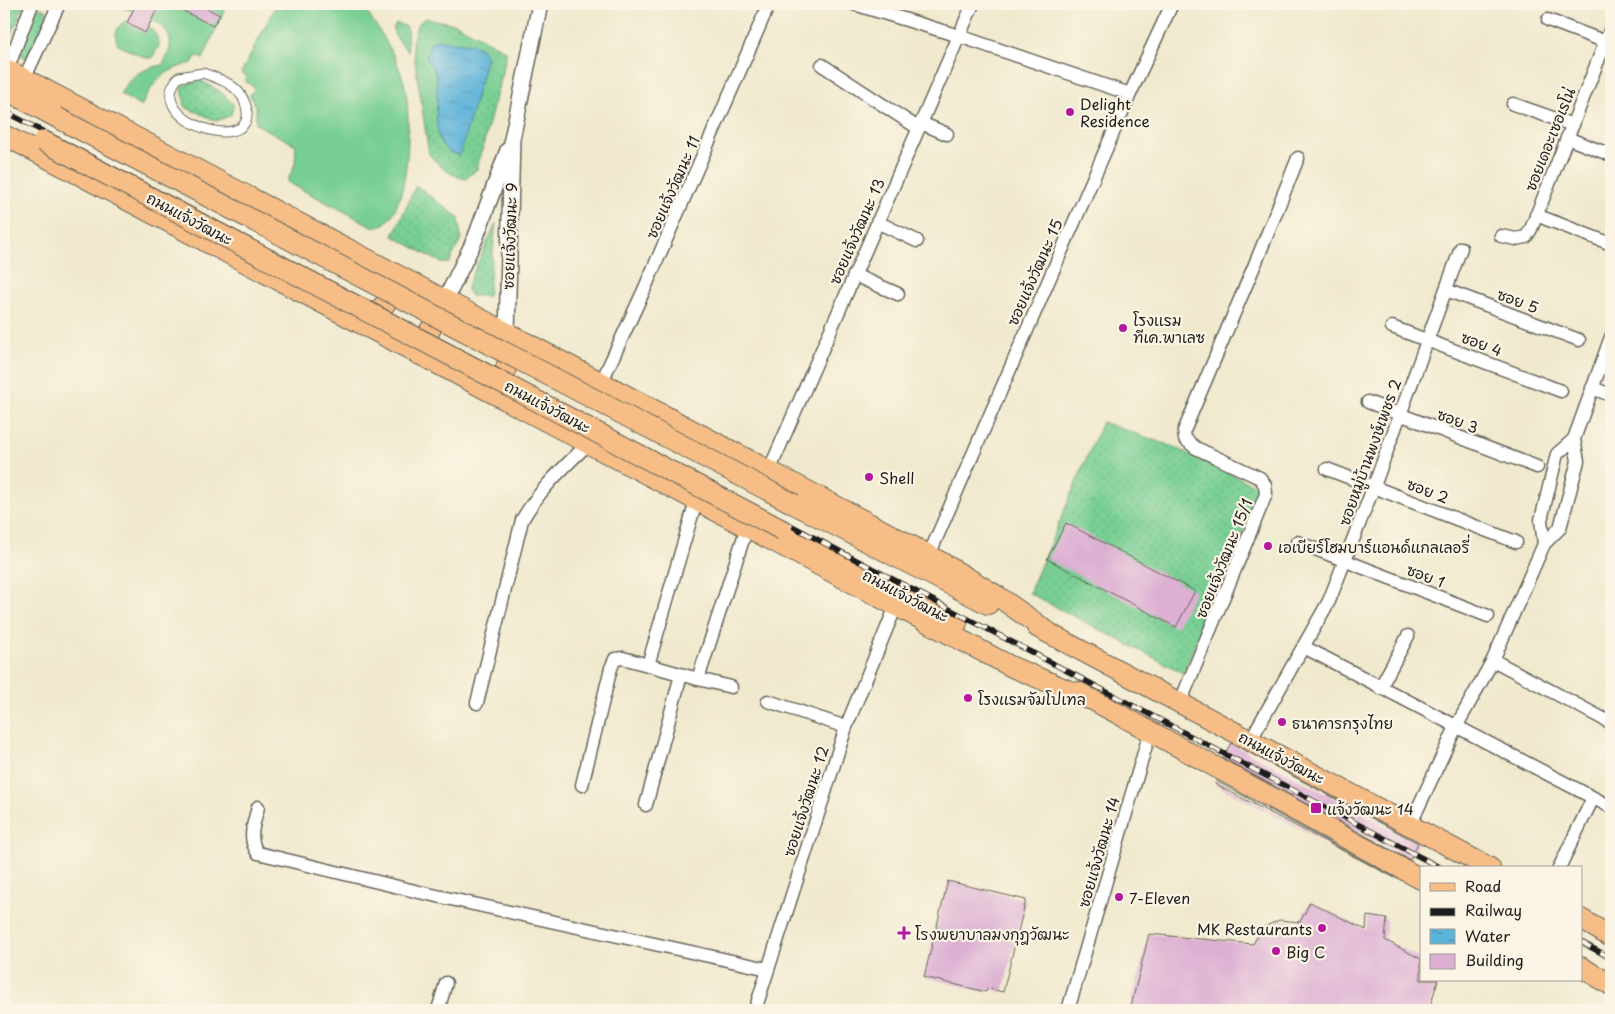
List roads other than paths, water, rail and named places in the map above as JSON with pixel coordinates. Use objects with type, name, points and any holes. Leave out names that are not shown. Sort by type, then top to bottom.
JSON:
[{"type":"main road","name":"ถนนแจ้งวัฒนะ","points":[[12,72],[929,555],[999,597],[1048,632]]},
{"type":"main road","name":"ถนนแจ้งวัฒนะ","points":[[4,89],[934,577],[1048,632],[1486,866]]},
{"type":"main road","name":"ถนนแจ้งวัฒนะ","points":[[4,120],[1016,654],[1089,699],[1420,878]]},
{"type":"main road","name":"ถนนแจ้งวัฒนะ","points":[[4,135],[1012,667],[1089,699]]},
{"type":"main road","points":[[350,319],[368,316],[380,310],[388,302],[392,289],[391,278],[383,268]]},
{"type":"main road","points":[[418,354],[446,301]]},
{"type":"main road","points":[[510,403],[503,387],[507,366],[521,349],[534,348]]},
{"type":"main road","points":[[1582,913],[1611,925]]},
{"type":"main road","points":[[1582,920],[1611,936]]},
{"type":"main road","points":[[1582,962],[1611,974]]},
{"type":"main road","points":[[1582,969],[1611,985]]},
{"type":"street","points":[[12,72],[32,4]]},
{"type":"street","points":[[12,72],[58,4]]},
{"type":"street","name":"ซอยแจ้งวัฒนะ 9","points":[[446,301],[475,239],[512,139],[540,4]]},
{"type":"street","name":"ซอยแจ้งวัฒนะ 11","points":[[601,383],[770,4]]},
{"type":"street","name":"ซอยแจ้งวัฒนะ 13","points":[[769,471],[973,4]]},
{"type":"street","name":"ซอยแจ้งวัฒนะ 15","points":[[929,555],[1130,94],[1172,4]]},
{"type":"street","points":[[861,6],[959,36],[1130,94]]},
{"type":"street","points":[[1548,20],[1606,42]]},
{"type":"street","name":"ซอยเดอะเซอเรโน่","points":[[1501,236],[1516,239],[1526,237],[1567,138],[1606,58],[1606,42],[1611,28]]},
{"type":"street","points":[[822,65],[920,125],[947,134]]},
{"type":"street","points":[[190,74],[203,74],[224,80],[239,92],[246,104],[246,121],[241,129],[226,133],[205,129],[174,110],[169,97],[170,86],[179,77],[190,74]]},
{"type":"street","points":[[1513,104],[1573,125]]},
{"type":"street","points":[[1567,138],[1611,155]]},
{"type":"street","name":"ซอยแจ้งวัฒนะ 9","points":[[507,333],[512,139]]},
{"type":"street","name":"ซอยแจ้งวัฒนะ 15/1","points":[[1180,703],[1266,494],[1265,484],[1260,478],[1196,448],[1185,439],[1184,431],[1298,158]]},
{"type":"street","points":[[1536,215],[1611,244]]},
{"type":"street","points":[[877,222],[917,240]]},
{"type":"street","name":"ซอยหมู่บ้านพงษ์เพชร 2","points":[[1250,741],[1329,601],[1346,561],[1461,248]]},
{"type":"street","points":[[854,275],[898,294]]},
{"type":"street","name":"ซอย 5","points":[[1446,290],[1579,340]]},
{"type":"street","name":"ซอย 4","points":[[1392,327],[1561,391]]},
{"type":"street","points":[[1544,544],[1541,520],[1558,454],[1574,439],[1611,337]]},
{"type":"street","points":[[1592,388],[1611,395]]},
{"type":"street","name":"ซอย 3","points":[[1368,402],[1400,416],[1537,467]]},
{"type":"street","points":[[1410,825],[1456,727],[1493,660],[1544,544],[1560,528],[1578,461],[1574,439]]},
{"type":"street","points":[[477,704],[522,520],[533,501],[555,474],[588,444]]},
{"type":"street","name":"ซอย 2","points":[[1327,469],[1516,542]]},
{"type":"street","points":[[648,665],[696,501]]},
{"type":"street","points":[[698,679],[747,527]]},
{"type":"street","name":"ซอย 1","points":[[1297,542],[1488,616]]},
{"type":"street","name":"ซอยแจ้งวัฒนะ 12","points":[[755,1010],[846,727],[896,606]]},
{"type":"street","points":[[1380,688],[1408,636]]},
{"type":"street","points":[[1304,648],[1611,807]]},
{"type":"street","points":[[582,785],[610,668],[615,659],[623,658],[731,687]]},
{"type":"street","points":[[1493,660],[1611,723]]},
{"type":"street","points":[[646,805],[681,675]]},
{"type":"street","points":[[768,701],[846,727]]},
{"type":"street","name":"ซอยแจ้งวัฒนะ 14","points":[[1068,1010],[1150,732]]},
{"type":"street","points":[[1560,866],[1593,798]]},
{"type":"street","points":[[258,808],[251,834],[252,846],[258,852],[419,892],[768,969]]},
{"type":"street","points":[[438,1010],[446,983]]},
{"type":"water","points":[[438,40],[473,44],[482,48],[487,57],[460,155],[449,152],[442,145],[438,135],[436,76],[426,56],[431,42]]},
{"type":"railway","points":[[4,111],[1437,866]]},
{"type":"railway","points":[[1582,943],[1611,958]]},
{"type":"place","name":"Delight Residence","points":[[1070,112]]},
{"type":"place","name":"โรงแรม ทีเค.พาเลซ","points":[[1123,328]]},
{"type":"place","name":"Shell","points":[[869,477]]},
{"type":"place","name":"เอเบียร์โฮมบาร์แอนด์แกลเลอรี่","points":[[1268,546]]},
{"type":"place","name":"โรงแรมจัมโปเทล","points":[[968,698]]},
{"type":"place","name":"ธนาคารกรุงไทย","points":[[1282,722]]},
{"type":"place","name":"แจ้งวัฒนะ 14","points":[[1316,808]]},
{"type":"place","name":"7-Eleven","points":[[1119,897]]},
{"type":"place","name":"MK Restaurants","points":[[1322,928]]},
{"type":"place","name":"โรงพยาบาลมงกุฎวัฒนะ","points":[[904,933]]},
{"type":"place","name":"Big C","points":[[1276,951]]}]
